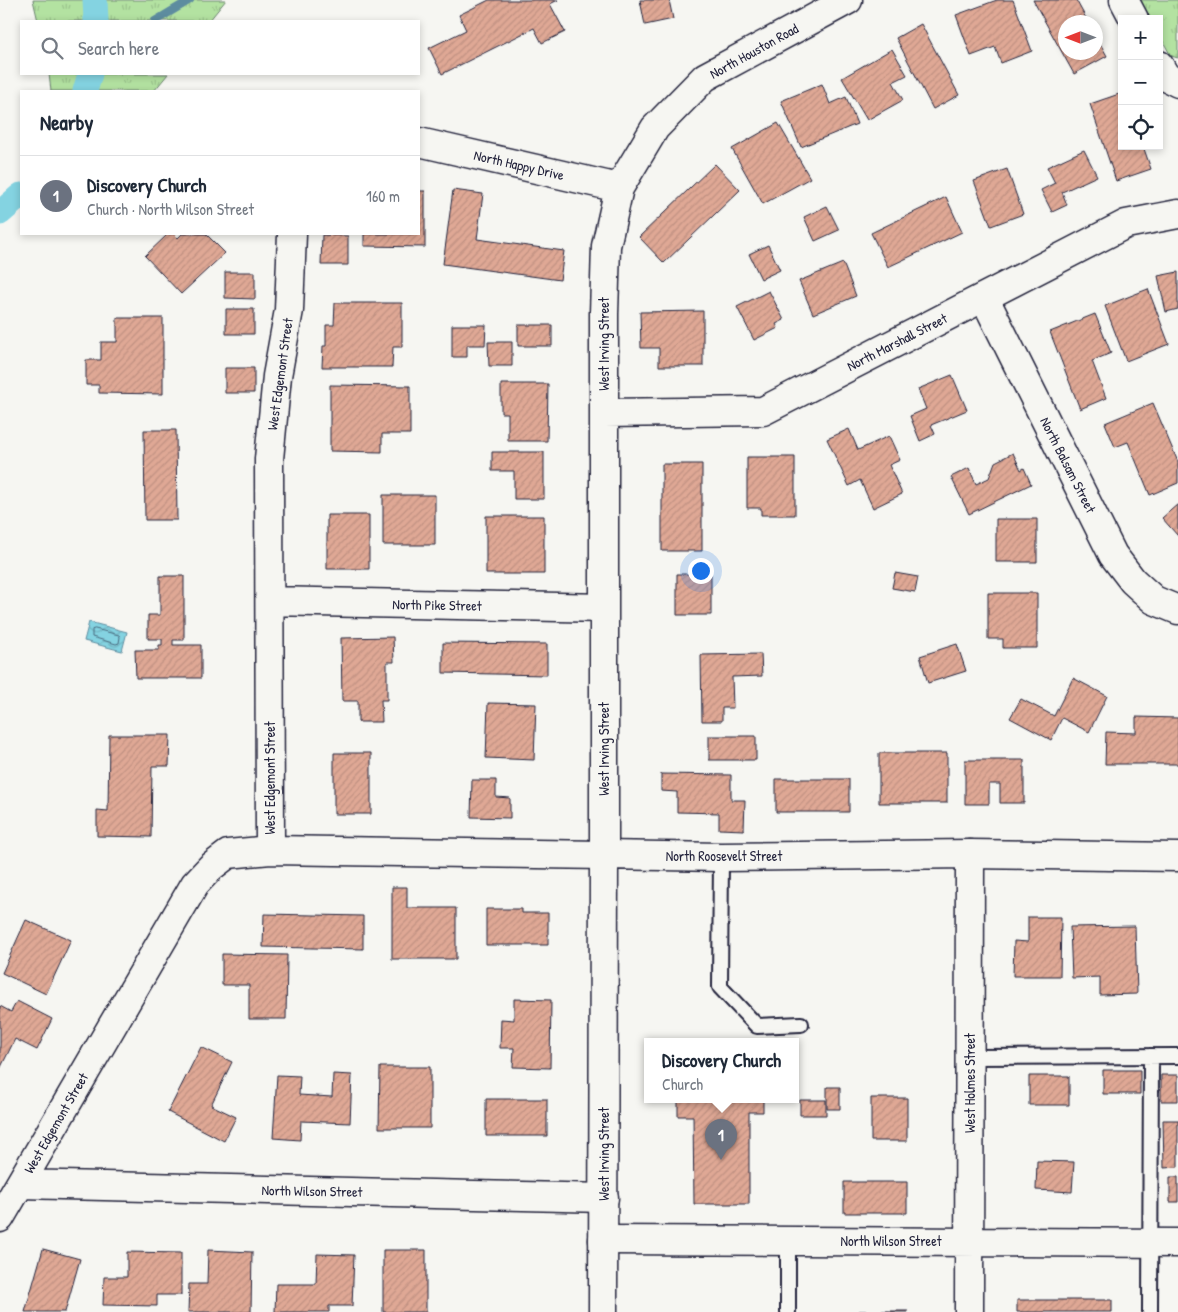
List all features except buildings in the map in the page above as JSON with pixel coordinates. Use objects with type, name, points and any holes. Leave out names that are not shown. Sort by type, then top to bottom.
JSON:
[{"type":"street","name":"North Houston Road","points":[[619,188],[655,128],[705,78],[848,0]]},
{"type":"street","points":[[1124,0],[1132,15]]},
{"type":"street","points":[[1163,72],[1166,77],[1178,84]]},
{"type":"street","name":"North Happy Drive","points":[[420,142],[619,188]]},
{"type":"street","name":"West Irving Street","points":[[603,1312],[604,314],[606,246],[619,188]]},
{"type":"street","name":"North Marshall Street","points":[[604,413],[764,411],[1126,224],[1178,214]]},
{"type":"street","name":"West Edgemont Street","points":[[0,1218],[195,884],[210,867],[228,854],[270,850],[269,459],[277,376],[289,310],[292,235]]},
{"type":"street","name":"North Balsam Street","points":[[984,297],[1113,555],[1133,581],[1154,600],[1178,610]]},
{"type":"street","name":"North Pike Street","points":[[270,601],[604,608]]},
{"type":"street","name":"North Roosevelt Street","points":[[270,850],[721,857],[970,854],[1178,857]]},
{"type":"street","name":"West Holmes Street","points":[[969,1312],[970,854]]},
{"type":"street","name":"North Wilson Street","points":[[20,1184],[604,1198]]},
{"type":"street","name":"North Wilson Street","points":[[603,1240],[1178,1242]]},
{"type":"lane","points":[[721,857],[720,987],[757,1026],[801,1024]]},
{"type":"lane","points":[[1150,1312],[1151,1056]]},
{"type":"lane","points":[[970,1057],[1178,1056]]},
{"type":"lane","points":[[788,1240],[788,1312]]},
{"type":"green space","points":[[33,0],[226,0],[210,20],[38,20]]},
{"type":"green space","points":[[1140,0],[1178,0],[1178,58],[1171,56],[1163,41],[1163,15],[1149,15]]},
{"type":"green space","points":[[49,75],[167,75],[155,90],[51,90]]},
{"type":"water","points":[[89,622],[127,632],[122,651],[84,641]]},
{"type":"waterway","points":[[95,0],[96,20]]},
{"type":"waterway","points":[[157,20],[190,0]]},
{"type":"waterway","points":[[85,90],[90,75]]},
{"type":"waterway","points":[[0,213],[20,196]]},
{"type":"place","name":"Discovery Church","points":[[721,1160]]}]
